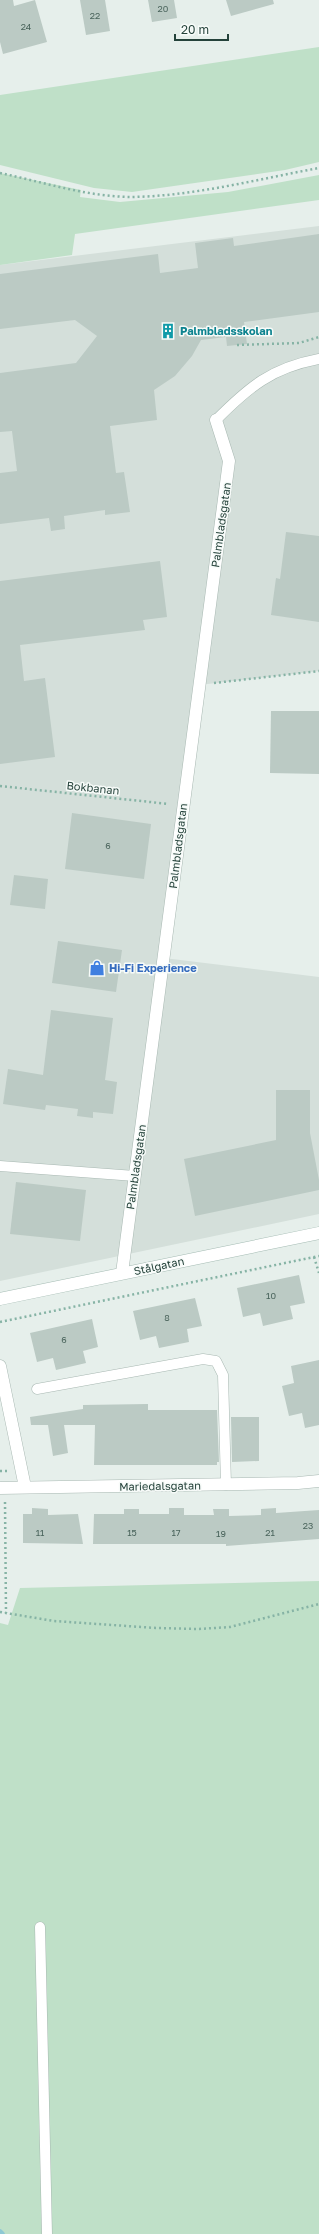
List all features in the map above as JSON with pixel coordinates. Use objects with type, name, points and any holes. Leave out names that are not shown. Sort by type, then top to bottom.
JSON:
[{"type":"street","name":"Palmbladsgatan","points":[[122,1273],[229,461],[216,420]]},
{"type":"street","name":"Stålgatan","points":[[0,1299],[319,1233]]},
{"type":"street","points":[[0,1366],[25,1487]]},
{"type":"street","name":"Mariedalsgatan","points":[[2,1487],[226,1485],[319,1481]]},
{"type":"lane","points":[[216,420],[244,391],[270,374],[319,359]]},
{"type":"lane","points":[[0,1166],[135,1176]]},
{"type":"lane","points":[[37,1389],[203,1359],[216,1361],[224,1374],[226,1485]]},
{"type":"lane","points":[[40,1927],[47,2234]]},
{"type":"path","points":[[0,173],[105,195],[132,197],[200,190],[319,168]]},
{"type":"path","points":[[237,345],[300,343],[319,336]]},
{"type":"path","points":[[199,685],[319,672]]},
{"type":"path","name":"Bokbanan","points":[[0,786],[184,806]]},
{"type":"path","points":[[314,1256],[319,1273]]},
{"type":"path","points":[[0,1322],[319,1256]]},
{"type":"path","points":[[2,1487],[6,1613]]},
{"type":"path","points":[[0,1612],[54,1621],[156,1628],[199,1629],[230,1627],[319,1604]]},
{"type":"shaded area","points":[[319,226],[319,671],[199,685],[164,958],[319,977],[319,1214],[0,1281],[0,265]]},
{"type":"green space","points":[[319,47],[319,162],[285,170],[132,192],[94,188],[0,165],[0,95]]},
{"type":"green space","points":[[0,173],[81,190],[80,197],[120,202],[228,192],[319,175],[319,200],[75,234],[72,255],[0,265]]},
{"type":"green space","points":[[319,1581],[319,2234],[0,2234],[0,1623],[8,1625],[20,1588]]},
{"type":"building","points":[[0,0],[13,0],[14,6],[35,0],[47,42],[3,54],[0,42]]},
{"type":"building","points":[[80,0],[105,0],[110,31],[86,35]]},
{"type":"building","points":[[148,0],[174,0],[177,18],[152,22]]},
{"type":"building","points":[[226,0],[273,0],[274,4],[231,16]]},
{"type":"building","name":"Palmbladsskolan","points":[[319,234],[319,312],[244,322],[247,344],[227,346],[226,337],[201,340],[192,356],[175,376],[154,390],[157,420],[110,426],[116,473],[124,472],[130,512],[105,515],[105,510],[64,516],[65,529],[51,531],[49,518],[0,524],[0,473],[17,471],[12,431],[0,432],[0,373],[76,363],[97,336],[75,320],[0,329],[0,274],[158,254],[160,273],[198,268],[195,243],[233,238],[234,246]]},
{"type":"building","points":[[286,532],[319,536],[319,622],[271,615],[276,578],[280,579]]},
{"type":"building","points":[[160,561],[167,617],[143,620],[145,630],[20,645],[24,681],[45,678],[55,757],[0,764],[0,581]]},
{"type":"building","points":[[271,711],[319,711],[319,774],[270,773]]},
{"type":"building","points":[[72,813],[151,824],[144,879],[65,869]]},
{"type":"building","points":[[14,875],[48,879],[45,909],[10,905]]},
{"type":"building","points":[[58,941],[122,950],[116,992],[52,983]]},
{"type":"building","points":[[51,1010],[113,1018],[105,1080],[117,1082],[113,1114],[93,1112],[93,1118],[77,1116],[78,1109],[46,1105],[45,1110],[3,1104],[8,1069],[43,1075]]},
{"type":"building","points":[[276,1090],[310,1090],[310,1133],[319,1180],[319,1190],[195,1216],[184,1159],[276,1140]]},
{"type":"building","points":[[16,1182],[86,1190],[80,1241],[10,1234]]},
{"type":"building","points":[[299,1275],[305,1303],[290,1306],[293,1319],[263,1326],[260,1313],[243,1317],[237,1288]]},
{"type":"building","points":[[195,1298],[202,1326],[187,1329],[189,1342],[159,1348],[156,1336],[140,1340],[133,1311]]},
{"type":"building","points":[[92,1319],[98,1347],[83,1351],[86,1363],[56,1370],[53,1358],[37,1362],[30,1333]]},
{"type":"building","points":[[319,1360],[319,1425],[305,1428],[302,1413],[289,1416],[282,1386],[294,1383],[291,1366]]},
{"type":"building","points":[[148,1404],[148,1410],[217,1410],[219,1462],[217,1462],[217,1465],[94,1465],[95,1425],[64,1425],[68,1453],[53,1456],[48,1425],[31,1425],[30,1417],[83,1409],[83,1405]]},
{"type":"building","points":[[231,1417],[259,1417],[259,1461],[232,1462]]},
{"type":"building","points":[[32,1508],[48,1509],[48,1515],[78,1514],[83,1544],[23,1543],[23,1514],[32,1514]]},
{"type":"building","points":[[169,1508],[184,1508],[184,1515],[214,1515],[213,1509],[229,1509],[229,1516],[261,1515],[261,1509],[276,1508],[276,1513],[319,1510],[319,1539],[226,1546],[226,1544],[93,1544],[94,1514],[124,1514],[124,1509],[139,1509],[139,1514],[169,1514]]},
{"type":"place","name":"Palmbladsskolan","points":[[168,331]]},
{"type":"place","name":"Hi-Fi Experience","points":[[97,968]]}]
